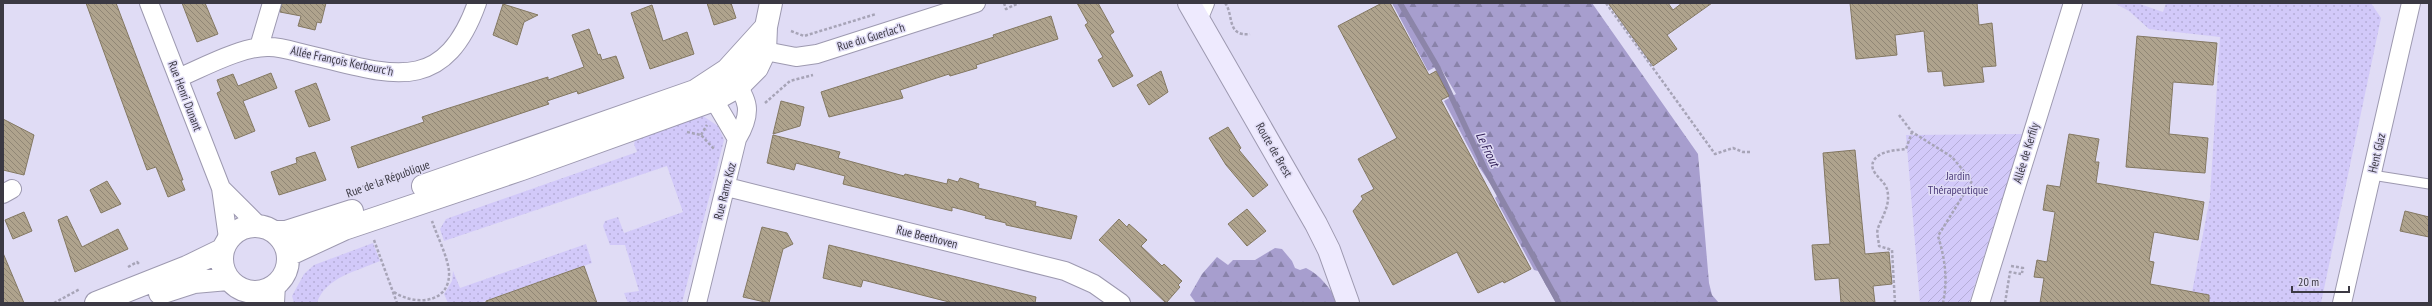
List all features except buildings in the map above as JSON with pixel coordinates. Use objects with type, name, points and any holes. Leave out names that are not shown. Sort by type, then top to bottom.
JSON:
[{"type":"main road","name":"Route de Brest","points":[[1197,9],[1316,224],[1329,250],[1348,303]]},
{"type":"street","name":"Rue Henri Dunant","points":[[150,3],[221,188],[225,244]]},
{"type":"street","points":[[259,47],[272,3]]},
{"type":"street","name":"Allée François Kerbourc'h","points":[[178,78],[241,52],[259,47],[277,47],[389,72],[419,71],[437,63],[452,49],[466,29],[477,3]]},
{"type":"street","name":"Rue de la République","points":[[288,255],[320,238],[425,202],[710,93],[733,78],[757,68],[765,51],[766,27],[771,3]]},
{"type":"street","name":"Rue du Guerlac'h","points":[[765,51],[796,57],[817,54],[976,3]]},
{"type":"street","name":"Allée de Kerfily","points":[[1980,303],[2073,3]]},
{"type":"street","name":"Hent Glaz","points":[[2342,303],[2411,3]]},
{"type":"street","name":"Rue de la République","points":[[733,78],[766,27]]},
{"type":"street","points":[[733,78],[745,98],[748,112]]},
{"type":"street","points":[[710,93],[737,139]]},
{"type":"street","name":"Rue de la République","points":[[267,229],[286,232],[342,214],[684,95],[710,93]]},
{"type":"street","name":"Rue Ramz Koz","points":[[697,303],[727,187],[737,139],[746,123],[748,112]]},
{"type":"street","name":"Rue Beethoven","points":[[727,187],[1065,271],[1094,284],[1121,303]]},
{"type":"street","name":"Rue Henri Dunant","points":[[221,188],[267,229]]},
{"type":"street","points":[[91,295],[187,267],[225,244],[237,230],[247,226],[267,229],[284,242],[288,255],[284,274],[275,294],[268,289],[257,297],[237,287],[228,279],[223,269],[225,244]]},
{"type":"street","points":[[134,303],[194,282],[228,279]]},
{"type":"lane","points":[[2372,175],[2428,182]]},
{"type":"path","points":[[1004,3],[1006,9],[1019,3]]},
{"type":"path","points":[[1225,3],[1228,8],[1230,22],[1234,28],[1242,33],[1250,34]]},
{"type":"path","points":[[1606,3],[1714,154],[1733,148],[1744,152],[1752,152]]},
{"type":"path","points":[[791,31],[804,36],[880,12]]},
{"type":"path","points":[[748,112],[758,109],[790,82],[814,75],[817,54]]},
{"type":"path","points":[[1899,115],[1912,132],[1952,157],[1972,181],[1938,236],[1945,260],[1946,288],[1943,303]]},
{"type":"path","points":[[679,134],[694,132],[700,135],[719,153],[734,158]]},
{"type":"path","points":[[1895,303],[1892,250],[1880,246],[1877,229],[1887,213],[1887,189],[1873,170],[1873,161],[1878,156],[1888,152],[1906,149],[1912,132]]},
{"type":"path","name":"Rue de la République","points":[[346,193],[413,170]]},
{"type":"path","points":[[394,292],[408,301],[420,303],[438,296],[446,283],[448,266],[425,202]]},
{"type":"path","points":[[367,221],[397,303]]},
{"type":"path","points":[[124,268],[137,262],[143,266]]},
{"type":"path","points":[[2005,303],[2010,272],[2022,274],[2023,268],[2019,267]]},
{"type":"path","points":[[54,303],[91,295]]},
{"type":"green space","points":[[1392,3],[1592,3],[1698,154],[1709,283],[1712,295],[1719,303],[1556,303],[1538,271],[1534,270],[1495,198],[1498,195],[1479,167],[1444,101],[1456,94],[1439,65],[1428,71]]},
{"type":"green space","points":[[2114,3],[2137,3],[2163,12],[2166,3],[2371,3],[2381,18],[2321,303],[2190,303],[2210,197],[2220,37],[2149,29],[2129,11]]},
{"type":"green space","points":[[700,114],[718,126],[724,140],[682,303],[628,303],[624,293],[639,291],[625,245],[610,245],[603,226],[605,221],[618,217],[624,233],[683,212],[667,166],[444,241],[440,229],[446,219],[637,152],[634,144],[636,138]]},
{"type":"green space","name":"Jardin Thérapeutique","points":[[2023,134],[1969,303],[1920,303],[1906,135]]},
{"type":"green space","points":[[373,243],[380,261],[343,276],[335,281],[321,294],[317,303],[294,303],[292,296],[304,274],[314,265]]},
{"type":"green space","points":[[586,244],[592,263],[479,303],[448,303],[444,294],[452,281],[453,271],[460,288]]},
{"type":"green space","points":[[1275,248],[1282,249],[1292,261],[1295,268],[1300,270],[1306,268],[1321,278],[1339,303],[1196,303],[1190,295],[1202,274],[1217,257],[1228,265],[1233,260],[1255,260]]},
{"type":"waterway","name":"Le Frout","points":[[1400,3],[1438,68],[1485,169],[1559,303]]}]
